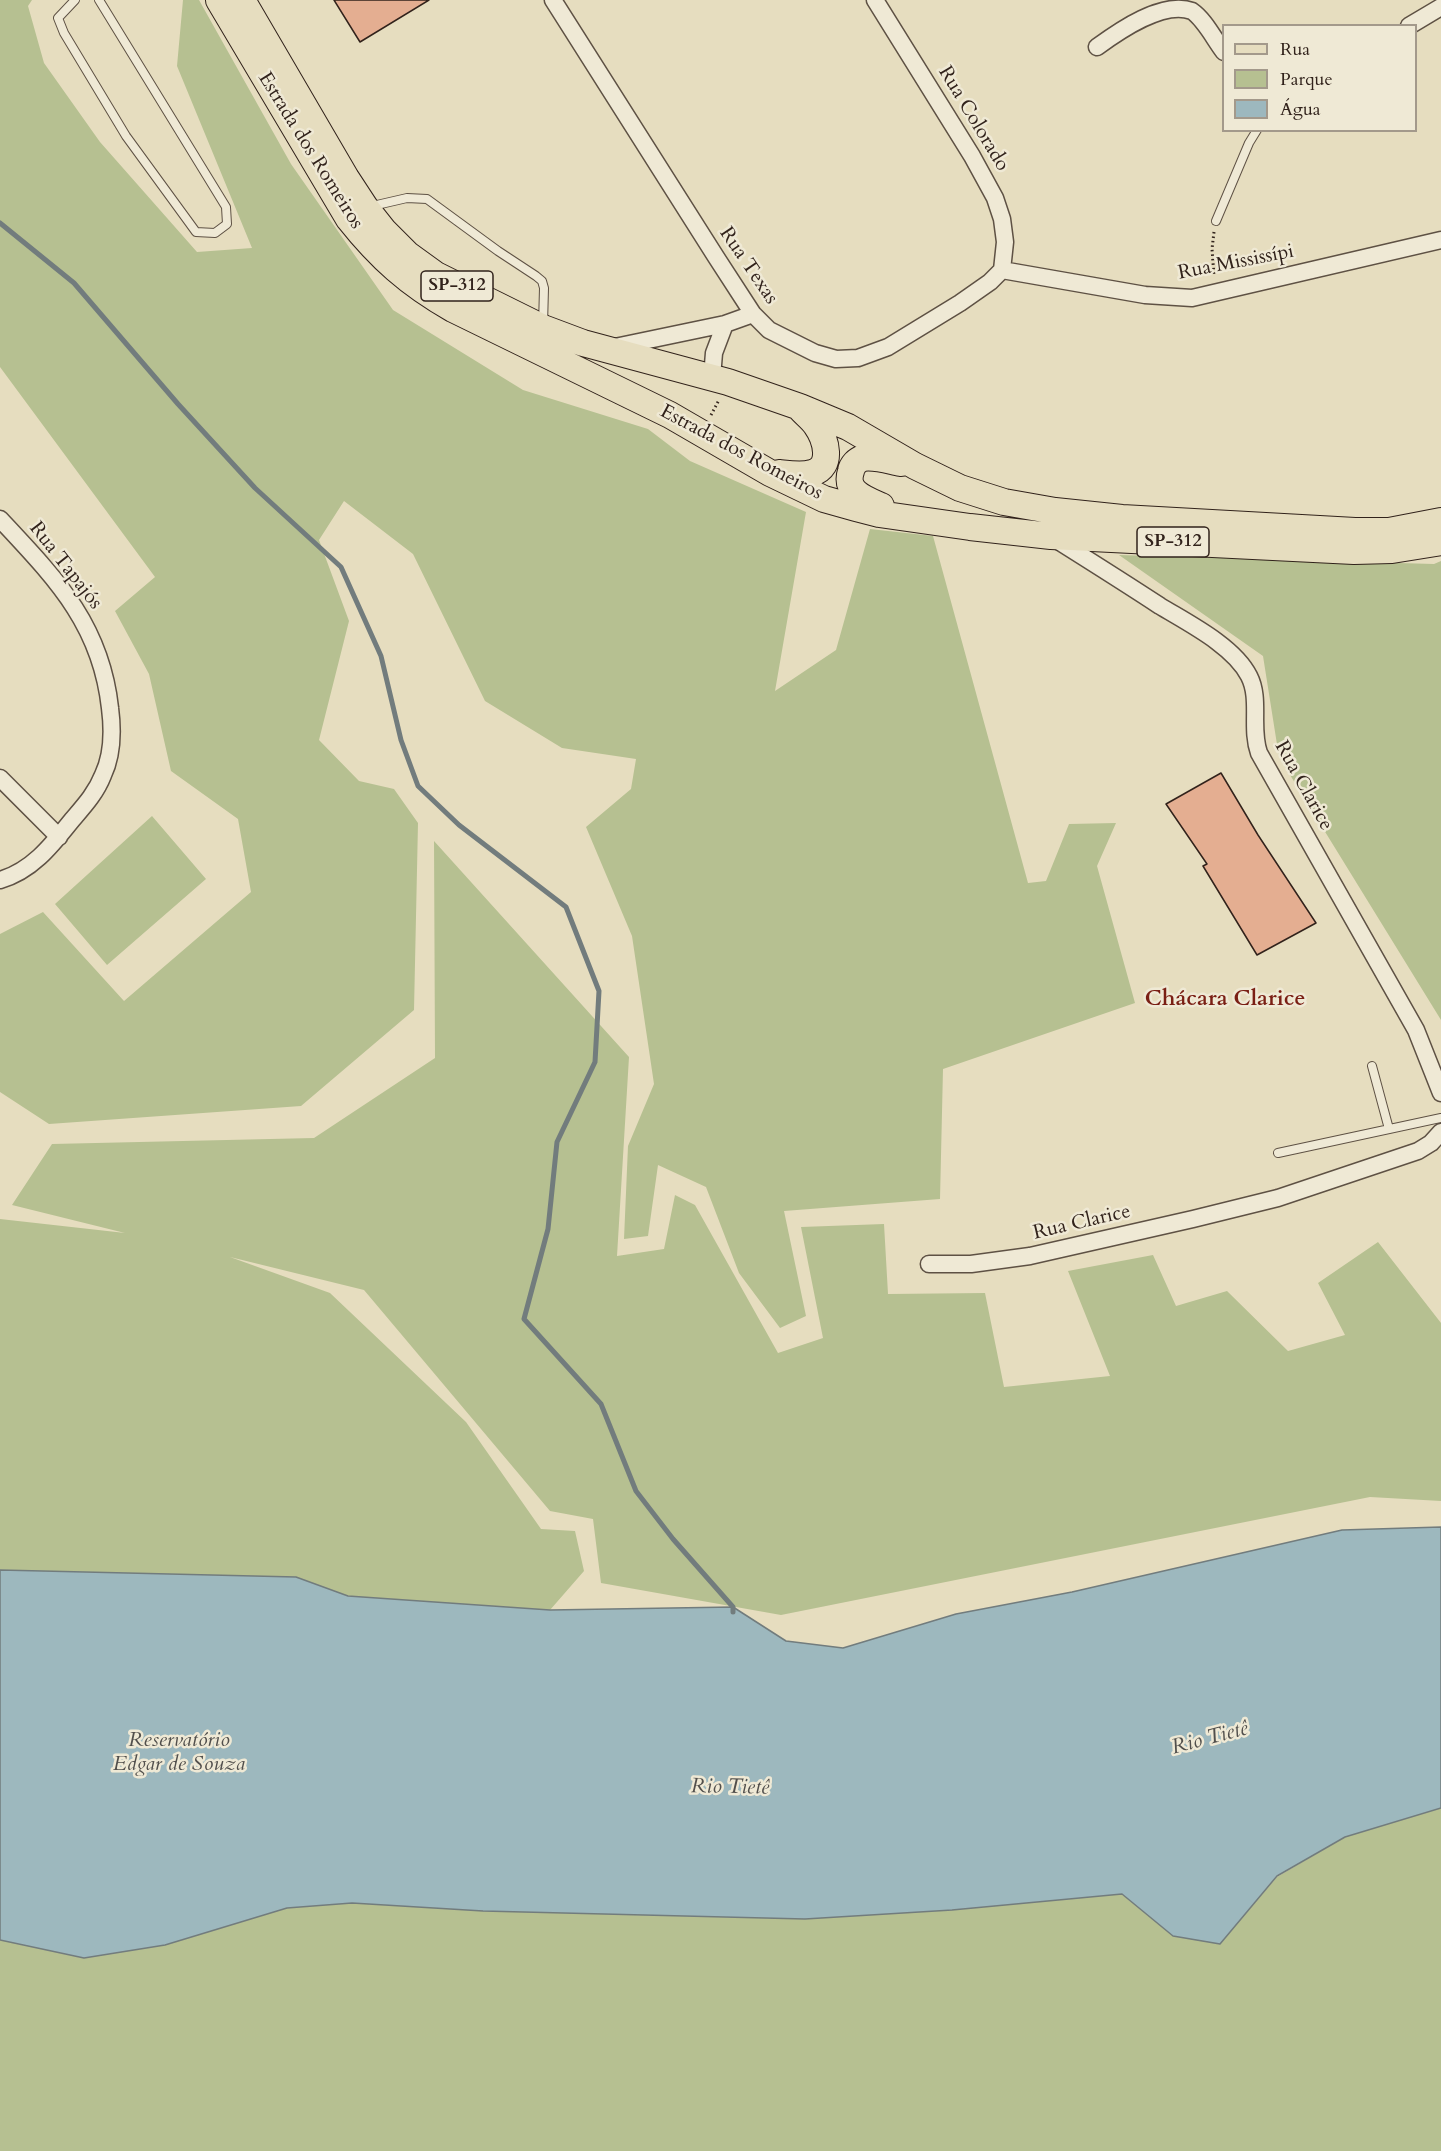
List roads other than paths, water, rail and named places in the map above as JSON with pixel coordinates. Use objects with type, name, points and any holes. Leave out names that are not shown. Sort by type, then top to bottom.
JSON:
[{"type":"main road","name":"Estrada dos Romeiros","points":[[219,0],[339,204],[369,244],[394,269],[423,292],[462,314],[670,415],[770,472],[824,499],[879,514],[1051,536],[1354,551],[1392,550],[1441,542]]},
{"type":"main road","name":"Estrada dos Romeiros","points":[[242,0],[365,207],[384,231],[407,254],[436,275],[543,328],[583,343],[720,380],[800,407],[848,427],[915,466],[960,488],[1004,502],[1122,518],[1355,531],[1389,531],[1441,521]]},
{"type":"main road","points":[[770,472],[799,475],[821,469],[826,450],[823,438],[816,425],[800,407]]},
{"type":"main road","points":[[906,517],[855,493],[849,478],[851,468],[857,461],[865,458],[915,466]]},
{"type":"street","name":"Rua Texas","points":[[553,0],[753,314],[769,330],[815,353],[836,359],[858,358],[888,347],[960,303],[990,282],[1002,270]]},
{"type":"street","name":"Rua Colorado","points":[[875,0],[972,156],[995,198],[1002,219],[1005,242],[1002,270]]},
{"type":"street","points":[[1097,47],[1137,18],[1154,9],[1173,5],[1184,7],[1198,16],[1222,49]]},
{"type":"street","points":[[1412,24],[1441,7]]},
{"type":"street","name":"Rua Mississípi","points":[[1002,270],[1145,295],[1192,298],[1441,240]]},
{"type":"street","points":[[606,349],[725,324],[753,314]]},
{"type":"street","points":[[720,380],[714,353],[725,324]]},
{"type":"street","name":"Rua Tapajós","points":[[0,519],[43,565],[85,622],[100,661],[108,693],[112,728],[111,750],[105,773],[96,791],[59,837],[33,864],[0,880]]},
{"type":"street","name":"Rua Clarice","points":[[1051,536],[1209,637],[1242,665],[1250,678],[1254,691],[1254,729],[1259,753],[1416,1030],[1441,1093]]},
{"type":"street","points":[[0,778],[59,837]]},
{"type":"street","name":"Rua Clarice","points":[[929,1264],[971,1264],[1030,1256],[1278,1198],[1418,1151],[1431,1143],[1441,1132]]},
{"type":"lane","points":[[75,0],[58,18],[64,33],[126,136],[196,232],[215,233],[227,224],[226,207],[99,0]]},
{"type":"lane","points":[[1216,221],[1256,132]]},
{"type":"lane","points":[[365,207],[407,198],[426,199],[542,281],[543,328]]},
{"type":"lane","points":[[1371,1066],[1389,1129]]},
{"type":"lane","points":[[1278,1153],[1441,1118]]},
{"type":"water","name":"Reservatório Edgar de Souza","points":[[1441,1527],[1441,1808],[1345,1837],[1277,1876],[1220,1944],[1173,1936],[1122,1894],[952,1910],[805,1919],[483,1911],[352,1903],[287,1908],[165,1945],[84,1958],[0,1940],[0,1570],[296,1577],[348,1596],[550,1610],[733,1607],[786,1641],[843,1648],[956,1614],[1072,1592],[1342,1530]]},
{"type":"waterway","points":[[0,223],[74,283],[178,404],[255,488],[341,567],[381,656],[401,740],[418,786],[459,825],[566,907],[599,991],[595,1062],[557,1142],[548,1229],[524,1319],[601,1404],[636,1491],[673,1539],[733,1607],[733,1612]]},
{"type":"district","name":"Chácara Clarice","points":[[1225,1000]]},
{"type":"water label","name":"Rio Tietê","points":[[1210,1739]]},
{"type":"water label","name":"Rio Tietê","points":[[730,1788]]}]
